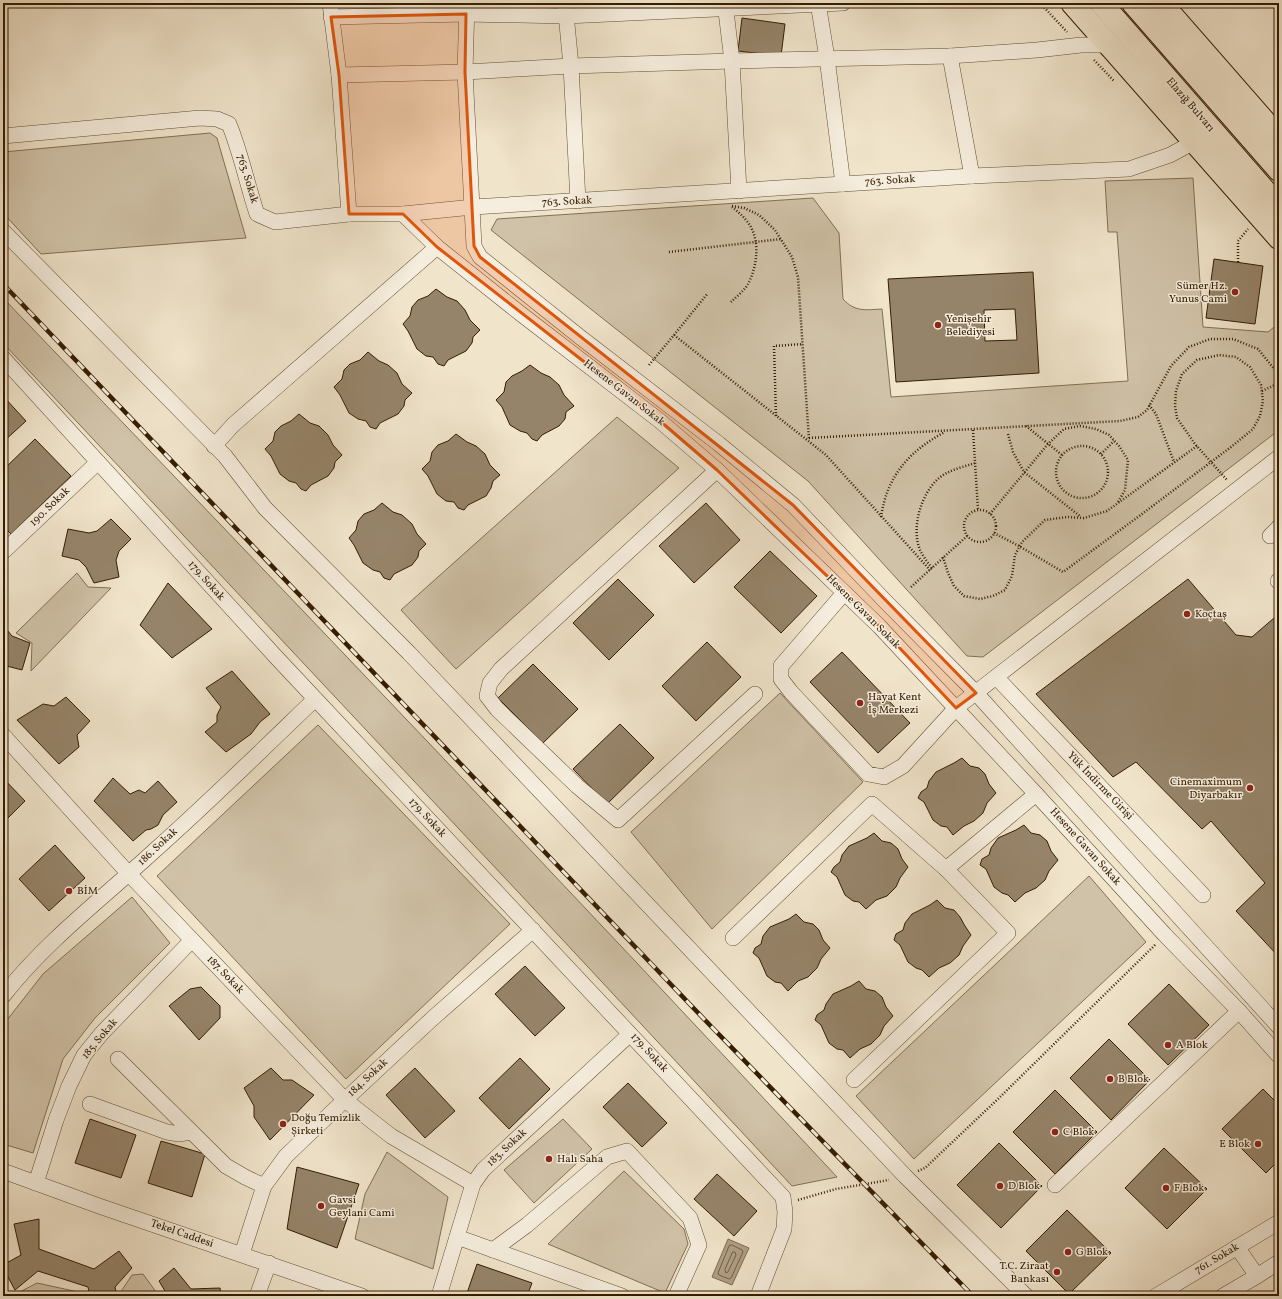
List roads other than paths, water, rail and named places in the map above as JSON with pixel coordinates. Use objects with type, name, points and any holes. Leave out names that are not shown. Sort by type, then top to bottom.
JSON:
[{"type":"highway","name":"Elazığ Bulvarı","points":[[1101,3],[1279,207]]},
{"type":"highway","points":[[1134,3],[1279,170]]},
{"type":"highway","points":[[1161,3],[1279,138]]},
{"type":"highway","points":[[1063,5],[1108,44],[1279,238]]},
{"type":"street","points":[[349,214],[339,75],[331,10],[466,8],[566,9],[843,3]]},
{"type":"street","points":[[818,4],[827,58],[843,184]]},
{"type":"street","points":[[725,6],[732,60],[739,191]]},
{"type":"street","points":[[466,8],[466,72],[474,246],[480,257],[580,337],[720,444],[793,505],[885,601],[976,692],[1279,1027]]},
{"type":"street","points":[[566,9],[571,66],[578,202]]},
{"type":"street","points":[[339,75],[466,72],[571,66],[732,60],[950,56],[1108,44]]},
{"type":"street","points":[[950,56],[972,176]]},
{"type":"street","name":"763. Sokak","points":[[3,136],[200,118],[217,119],[229,124],[234,136],[248,188],[257,214],[275,222],[349,214],[403,214],[473,207],[578,202],[972,176],[1129,169],[1170,155],[1194,142]]},
{"type":"street","name":"Hesene Gavan Sokak","points":[[403,214],[437,247],[660,421],[717,470],[879,626],[1165,935],[1239,1011],[1279,1056]]},
{"type":"street","points":[[3,232],[224,456],[265,508],[415,659],[905,1176],[1026,1296]]},
{"type":"street","points":[[214,446],[233,425],[437,247]]},
{"type":"street","name":"179. Sokak","points":[[3,358],[315,699],[783,1197],[785,1212],[784,1229],[758,1296]]},
{"type":"street","points":[[844,593],[781,666],[781,679],[791,692],[868,774],[884,777],[903,766],[956,708],[1279,457]]},
{"type":"street","name":"190. Sokak","points":[[3,552],[98,462]]},
{"type":"street","points":[[717,470],[501,669],[490,683],[487,696],[497,709],[577,786],[618,820],[755,694]]},
{"type":"street","name":"Yük İndirme Girişi","points":[[996,677],[1204,895]]},
{"type":"street","name":"186. Sokak","points":[[3,996],[15,980],[65,930],[129,874],[315,699]]},
{"type":"street","name":"187. Sokak","points":[[3,735],[129,874],[345,1100],[391,1136],[473,1184]]},
{"type":"street","points":[[946,868],[1036,794]]},
{"type":"street","points":[[732,938],[872,804],[946,868],[1008,933],[854,1080]]},
{"type":"street","name":"184. Sokak","points":[[242,1254],[264,1186],[286,1156],[433,1018],[533,930]]},
{"type":"street","name":"185. Sokak","points":[[36,1183],[61,1106],[84,1055],[102,1033],[192,940]]},
{"type":"street","points":[[1055,1185],[1239,1011]]},
{"type":"street","name":"183. Sokak","points":[[438,1296],[473,1184],[483,1170],[630,1034]]},
{"type":"street","points":[[118,1059],[226,1166],[264,1186]]},
{"type":"street","points":[[90,1104],[168,1132],[179,1134],[191,1132]]},
{"type":"street","points":[[493,1250],[527,1225],[607,1157],[627,1151],[690,1218],[699,1245],[676,1296]]},
{"type":"street","name":"Tekel Caddesi","points":[[3,1172],[362,1296]]},
{"type":"street","name":"761. Sokak","points":[[1156,1296],[1279,1222]]},
{"type":"street","points":[[456,1236],[622,1296]]},
{"type":"street","points":[[1237,1247],[1256,1276]]},
{"type":"street","points":[[1223,1296],[1279,1262]]},
{"type":"street","points":[[257,1296],[269,1263]]},
{"type":"water","points":[[728,1239],[749,1248],[732,1285],[712,1277]]},
{"type":"railway","points":[[3,284],[703,1018],[973,1296]]},
{"type":"place","name":"Sümer Hz. Yunus Cami","points":[[1235,292]]},
{"type":"place","name":"Yenişehir Belediyesi","points":[[938,325]]},
{"type":"place","name":"Koçtaş","points":[[1187,614]]},
{"type":"place","name":"Hayat Kent İş Merkezi","points":[[860,703]]},
{"type":"place","name":"Cinemaximum Diyarbakır","points":[[1250,788]]},
{"type":"place","name":"BİM","points":[[69,891]]},
{"type":"place","name":"A Blok","points":[[1168,1045]]},
{"type":"place","name":"B Blok","points":[[1110,1079]]},
{"type":"place","name":"Doğu Temizlik Şirketi","points":[[283,1124]]},
{"type":"place","name":"C Blok","points":[[1055,1132]]},
{"type":"place","name":"E Blok","points":[[1258,1144]]},
{"type":"place","name":"Halı Saha","points":[[549,1159]]},
{"type":"place","name":"D Blok","points":[[1000,1186]]},
{"type":"place","name":"F Blok","points":[[1166,1188]]},
{"type":"place","name":"Gavsi Geylani Cami","points":[[321,1206]]},
{"type":"place","name":"G Blok","points":[[1068,1252]]},
{"type":"place","name":"T.C. Ziraat Bankası","points":[[1057,1272]]}]
